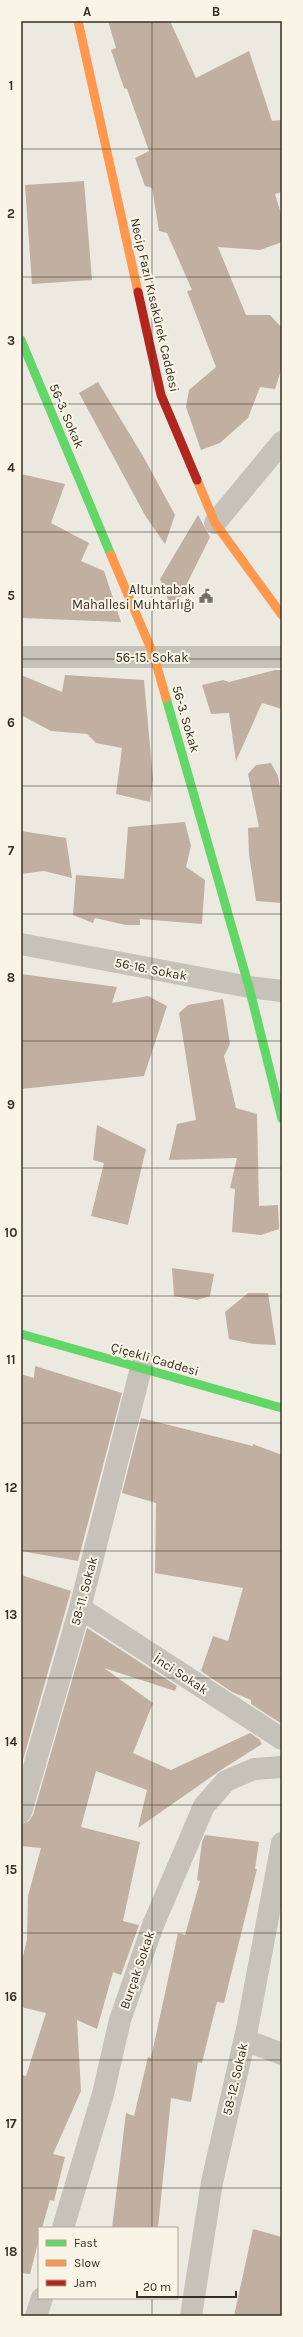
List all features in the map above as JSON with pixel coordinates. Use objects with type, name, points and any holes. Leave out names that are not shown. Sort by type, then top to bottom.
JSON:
[{"type":"street","name":"Necip Fazıl Kısakürek Caddesi","points":[[78,21],[161,395],[215,523],[282,614]]},
{"type":"street","name":"56-3. Sokak","points":[[21,340],[154,656],[249,987],[282,1119]]},
{"type":"street","points":[[215,523],[282,442]]},
{"type":"street","name":"56-15. Sokak","points":[[21,657],[282,657]]},
{"type":"street","name":"56-16. Sokak","points":[[21,944],[249,987],[282,991]]},
{"type":"street","name":"Çiçekli Caddesi","points":[[21,1334],[282,1408]]},
{"type":"street","name":"58-11. Sokak","points":[[21,1812],[80,1608],[141,1368]]},
{"type":"street","name":"İnci Sokak","points":[[80,1608],[282,1740]]},
{"type":"street","name":"Burçak Sokak","points":[[63,2227],[103,2094],[120,2020],[153,1925],[204,1806],[226,1781],[254,1769],[282,1767]]},
{"type":"street","name":"58-12. Sokak","points":[[191,2316],[212,2182],[245,2040],[282,1843]]},
{"type":"street","points":[[245,2040],[282,2054]]},
{"type":"street","points":[[36,2316],[42,2299]]},
{"type":"building","points":[[108,21],[170,21],[196,78],[249,51],[272,121],[282,120],[282,192],[275,194],[282,217],[282,242],[260,250],[218,247],[246,315],[270,315],[282,328],[282,367],[275,389],[260,387],[248,418],[220,443],[201,450],[186,407],[189,390],[216,367],[187,291],[192,290],[167,233],[159,231],[152,188],[145,186],[135,158],[149,151],[127,89],[124,88],[111,50],[116,48]]},
{"type":"building","points":[[84,181],[92,280],[32,284],[25,185]]},
{"type":"building","points":[[98,382],[143,456],[175,515],[165,544],[146,517],[79,393]]},
{"type":"building","points":[[21,474],[65,484],[51,523],[89,543],[81,561],[104,571],[121,622],[21,618]]},
{"type":"building","points":[[198,515],[210,537],[173,612],[160,579]]},
{"type":"building","points":[[275,670],[282,670],[282,709],[262,703],[236,761],[229,713],[211,714],[202,685],[223,680],[229,682]]},
{"type":"building","points":[[21,675],[62,692],[65,675],[144,680],[153,779],[150,802],[116,794],[122,748],[96,743],[87,734],[51,731],[21,715]]},
{"type":"building","points":[[271,763],[278,776],[282,798],[282,903],[256,901],[249,854],[248,828],[259,827],[248,774],[256,765]]},
{"type":"building","points":[[185,822],[191,846],[186,867],[205,880],[202,924],[140,919],[140,925],[126,925],[95,918],[93,923],[73,915],[76,875],[124,879],[128,827]]},
{"type":"building","points":[[21,831],[66,838],[72,878],[44,871],[21,874]]},
{"type":"building","points":[[21,974],[117,987],[112,1003],[148,996],[167,1006],[144,1076],[21,1089]]},
{"type":"building","points":[[223,999],[230,1044],[224,1056],[236,1108],[257,1114],[259,1206],[278,1205],[279,1229],[261,1235],[232,1232],[235,1189],[230,1188],[237,1158],[169,1160],[177,1124],[196,1120],[179,1013],[188,1005]]},
{"type":"building","points":[[97,1125],[146,1149],[128,1225],[91,1216],[104,1163],[93,1160]]},
{"type":"building","points":[[172,1268],[214,1274],[210,1296],[197,1300],[174,1296]]},
{"type":"building","points":[[248,1293],[268,1293],[276,1345],[254,1344],[229,1339],[225,1312]]},
{"type":"building","points":[[35,1366],[122,1393],[78,1561],[21,1551],[21,1374],[34,1378]]},
{"type":"building","points":[[141,1418],[253,1446],[253,1444],[282,1455],[282,1724],[251,1704],[251,1700],[232,1692],[201,1671],[213,1636],[228,1641],[243,1588],[155,1573],[156,1503],[122,1493]]},
{"type":"building","points":[[21,1575],[71,1591],[21,1767]]},
{"type":"building","points":[[87,1628],[177,1686],[175,1691],[104,1668],[153,1703],[133,1753],[171,1770],[250,1733],[259,1739],[262,1744],[221,1770],[138,1828],[147,1790],[96,1771],[81,1827],[140,1842],[123,1921],[139,1925],[121,1975],[113,1972],[97,2029],[77,2020],[81,2091],[53,2154],[65,2157],[54,2201],[50,2200],[42,2227],[38,2227],[38,2243],[30,2274],[21,2273],[21,2075],[26,2076],[46,2013],[21,2007],[21,1965],[27,1939],[28,1896],[41,1848],[21,1846],[21,1824],[29,1821],[33,1815]]},
{"type":"building","points":[[205,1835],[259,1842],[255,1869],[257,1869],[224,2003],[217,2002],[202,2063],[198,2062],[191,2102],[171,2098],[158,2227],[112,2227],[126,2113],[134,2116],[148,2057],[151,2058],[178,1933],[185,1935],[200,1881],[197,1880],[202,1842]]},
{"type":"building","points":[[253,2229],[282,2237],[282,2316],[234,2316]]},
{"type":"traffic: fast","points":[[21,340],[111,555]]},
{"type":"traffic: fast","points":[[166,698],[249,987],[282,1119]]},
{"type":"traffic: fast","points":[[21,1334],[282,1408]]},
{"type":"traffic: slow","points":[[78,21],[138,292]]},
{"type":"traffic: slow","points":[[197,480],[215,523],[282,615]]},
{"type":"traffic: slow","points":[[111,555],[154,656],[166,698]]},
{"type":"traffic: jam","points":[[138,292],[161,395],[197,480]]},
{"type":"place","name":"Altuntabak Mahallesi Muhtarlığı","points":[[206,596]]}]
